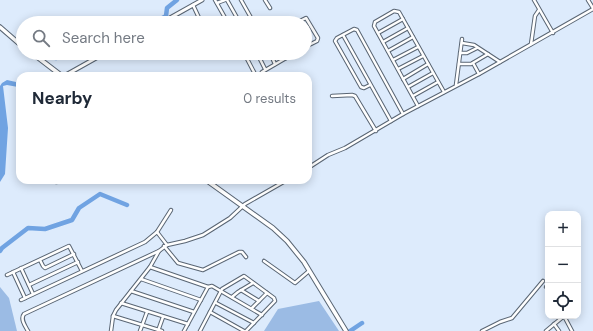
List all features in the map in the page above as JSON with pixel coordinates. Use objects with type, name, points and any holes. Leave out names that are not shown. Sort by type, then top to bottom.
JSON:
[{"type":"main road","points":[[0,27],[16,41]]},
{"type":"main road","points":[[41,60],[58,72]]},
{"type":"main road","points":[[212,184],[274,228],[287,240],[309,271],[344,329]]},
{"type":"street","points":[[173,16],[202,0]]},
{"type":"street","points":[[215,0],[224,16]]},
{"type":"street","points":[[217,3],[226,0],[236,16]]},
{"type":"street","points":[[242,0],[250,16]]},
{"type":"street","points":[[265,0],[270,8]]},
{"type":"street","points":[[534,0],[553,32]]},
{"type":"street","points":[[312,165],[328,155],[345,148],[403,114],[479,74],[593,9],[588,0]]},
{"type":"street","points":[[193,5],[198,16]]},
{"type":"street","points":[[531,44],[535,16],[539,10]]},
{"type":"street","points":[[418,106],[374,26],[375,23],[394,11],[399,12],[444,92]]},
{"type":"street","points":[[378,33],[403,19]]},
{"type":"street","points":[[312,28],[318,38],[317,41],[312,44]]},
{"type":"street","points":[[370,85],[364,88],[361,87],[336,42],[336,39],[354,28],[357,30],[403,114]]},
{"type":"street","points":[[383,42],[408,28]]},
{"type":"street","points":[[343,34],[391,121]]},
{"type":"street","points":[[388,51],[413,37]]},
{"type":"street","points":[[456,86],[462,41],[471,44],[500,62]]},
{"type":"street","points":[[393,60],[418,47]]},
{"type":"street","points":[[460,53],[468,54],[477,48]]},
{"type":"street","points":[[459,64],[468,65],[488,54]]},
{"type":"street","points":[[398,69],[423,56]]},
{"type":"street","points":[[69,72],[91,60]]},
{"type":"street","points":[[248,60],[255,72]]},
{"type":"street","points":[[260,60],[265,69]]},
{"type":"street","points":[[273,60],[275,64]]},
{"type":"street","points":[[261,72],[282,60]]},
{"type":"street","points":[[473,63],[479,74]]},
{"type":"street","points":[[403,79],[428,64]]},
{"type":"street","points":[[408,87],[433,73]]},
{"type":"street","points":[[413,96],[438,82]]},
{"type":"street","points":[[332,96],[355,96],[376,130]]},
{"type":"street","points":[[28,331],[22,316],[24,314],[160,251],[166,246],[202,235],[230,218],[242,206],[280,184]]},
{"type":"street","points":[[21,300],[145,242],[157,232],[172,210]]},
{"type":"street","points":[[157,232],[178,263],[203,270],[239,252],[242,252],[246,257]]},
{"type":"street","points":[[7,275],[69,246],[82,271]]},
{"type":"street","points":[[116,331],[111,330],[113,316],[121,303],[150,267],[160,251]]},
{"type":"street","points":[[40,260],[45,268],[74,254]]},
{"type":"street","points":[[264,261],[295,283],[309,271]]},
{"type":"street","points":[[29,285],[78,262]]},
{"type":"street","points":[[150,267],[208,287],[212,286],[262,315]]},
{"type":"street","points":[[21,268],[33,294]]},
{"type":"street","points":[[13,272],[25,298]]},
{"type":"street","points":[[200,331],[210,312],[216,303],[223,288],[244,276],[274,298],[275,301],[245,331],[210,312]]},
{"type":"street","points":[[140,279],[201,300]]},
{"type":"street","points":[[482,331],[512,318],[543,281]]},
{"type":"street","points":[[232,297],[253,283]]},
{"type":"street","points":[[184,331],[208,287]]},
{"type":"street","points":[[241,290],[259,301]]},
{"type":"street","points":[[131,291],[194,312]]},
{"type":"street","points":[[252,308],[267,293]]},
{"type":"street","points":[[121,303],[188,324]]},
{"type":"street","points":[[216,303],[254,323]]},
{"type":"street","points":[[140,331],[147,312]]},
{"type":"street","points":[[113,316],[160,331],[163,317]]},
{"type":"street","points":[[546,331],[560,319]]},
{"type":"street","points":[[566,319],[572,331]]},
{"type":"street","points":[[554,324],[559,331]]},
{"type":"shaded area","points":[[7,80],[16,82],[16,87],[3,86],[8,128],[5,174],[0,182],[0,86]]},
{"type":"shaded area","points":[[0,287],[9,298],[17,331],[0,331]]},
{"type":"shaded area","points":[[319,301],[339,331],[264,331],[278,309]]},
{"type":"waterway","points":[[166,16],[167,8],[177,0]]},
{"type":"waterway","points":[[0,251],[28,228],[45,229],[72,220],[79,208],[100,194],[127,205]]},
{"type":"waterway","points":[[350,331],[362,323]]}]
